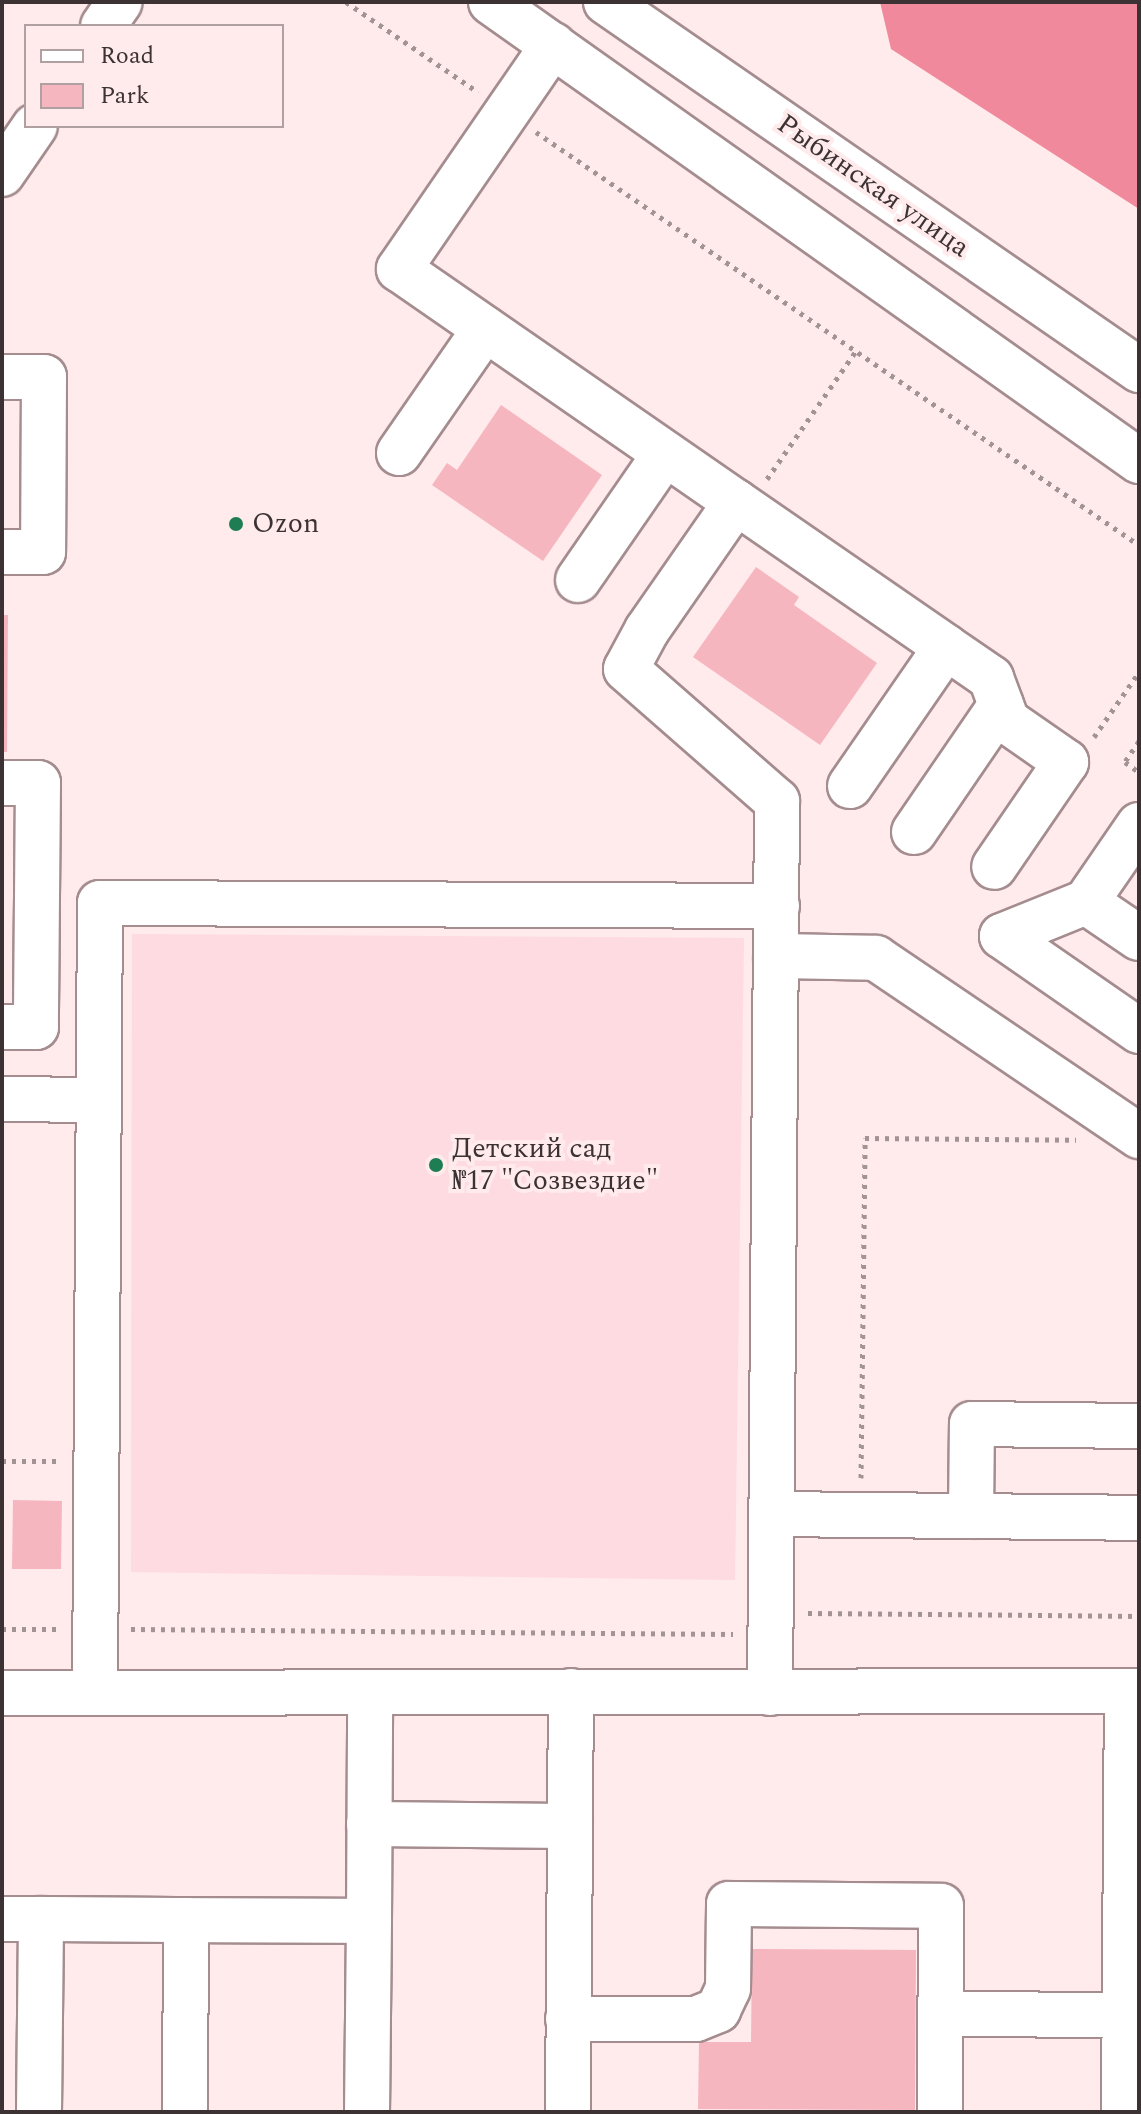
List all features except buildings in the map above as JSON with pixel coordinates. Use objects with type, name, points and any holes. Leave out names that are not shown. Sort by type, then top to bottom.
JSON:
[{"type":"main road","points":[[104,24],[120,2]]},
{"type":"main road","points":[[491,2],[1139,461]]},
{"type":"main road","name":"Рыбинская улица","points":[[606,2],[1139,370]]},
{"type":"main road","points":[[553,45],[399,269],[991,678],[1007,721],[1066,762],[994,867]]},
{"type":"main road","points":[[2,174],[34,128]]},
{"type":"main road","points":[[399,453],[485,329]]},
{"type":"main road","points":[[2,377],[44,377],[43,552],[2,552]]},
{"type":"main road","points":[[578,580],[665,454]]},
{"type":"main road","points":[[741,506],[647,630],[626,669],[777,801],[776,956],[755,1393],[772,1514],[770,1693]]},
{"type":"main road","points":[[850,786],[946,647]]},
{"type":"main road","points":[[914,832],[1001,705]]},
{"type":"main road","points":[[2,783],[38,783],[19,958],[36,1027],[2,1027]]},
{"type":"main road","points":[[1139,825],[1086,902],[1002,936],[1139,1031]]},
{"type":"main road","points":[[1086,902],[1139,938]]},
{"type":"main road","points":[[95,1693],[100,903],[777,906]]},
{"type":"main road","points":[[776,956],[876,958],[1139,1136]]},
{"type":"main road","points":[[2,1099],[98,1100]]},
{"type":"main road","points":[[971,1516],[972,1424],[1139,1426]]},
{"type":"main road","points":[[772,1514],[1139,1518]]},
{"type":"main road","points":[[568,2112],[571,1691]]},
{"type":"main road","points":[[2,1693],[1133,1691],[1124,2112]]},
{"type":"main road","points":[[367,2112],[370,1692]]},
{"type":"main road","points":[[369,1824],[570,1826]]},
{"type":"main road","points":[[568,2019],[696,2019],[718,2010],[728,1989],[729,1904],[941,1906],[940,2112]]},
{"type":"main road","points":[[39,2112],[22,1919],[369,1921]]},
{"type":"main road","points":[[185,2112],[186,1920]]},
{"type":"main road","points":[[941,2014],[1125,2015]]},
{"type":"path","points":[[346,2],[1139,545]]},
{"type":"path","points":[[741,506],[856,351]]},
{"type":"path","points":[[1066,762],[1073,767],[1139,672]]},
{"type":"path","points":[[1139,741],[1125,762],[1139,772]]},
{"type":"path","points":[[861,1515],[865,1138],[1078,1140]]},
{"type":"path","points":[[2,1461],[96,1462]]},
{"type":"path","points":[[2,1629],[771,1624],[1139,1616]]},
{"type":"shaded area","points":[[880,2],[1139,2],[1139,209],[891,49]]},
{"type":"shaded area","name":"Детский сад №17 \"Созвездие\"","points":[[132,934],[744,938],[735,1580],[131,1572]]},
{"type":"green space","points":[[501,405],[602,475],[543,561],[432,485],[447,463],[457,470]]},
{"type":"green space","points":[[756,567],[799,597],[794,605],[877,663],[820,745],[693,657]]},
{"type":"green space","points":[[2,615],[8,615],[7,752],[2,752]]},
{"type":"green space","points":[[13,1500],[62,1501],[61,1569],[12,1569]]},
{"type":"green space","points":[[752,1949],[916,1950],[915,2110],[698,2109],[699,2042],[751,2042]]},
{"type":"place","name":"Ozon","points":[[236,524]]},
{"type":"place","name":"Детский сад №17 \"Созвездие\"","points":[[436,1165]]}]
